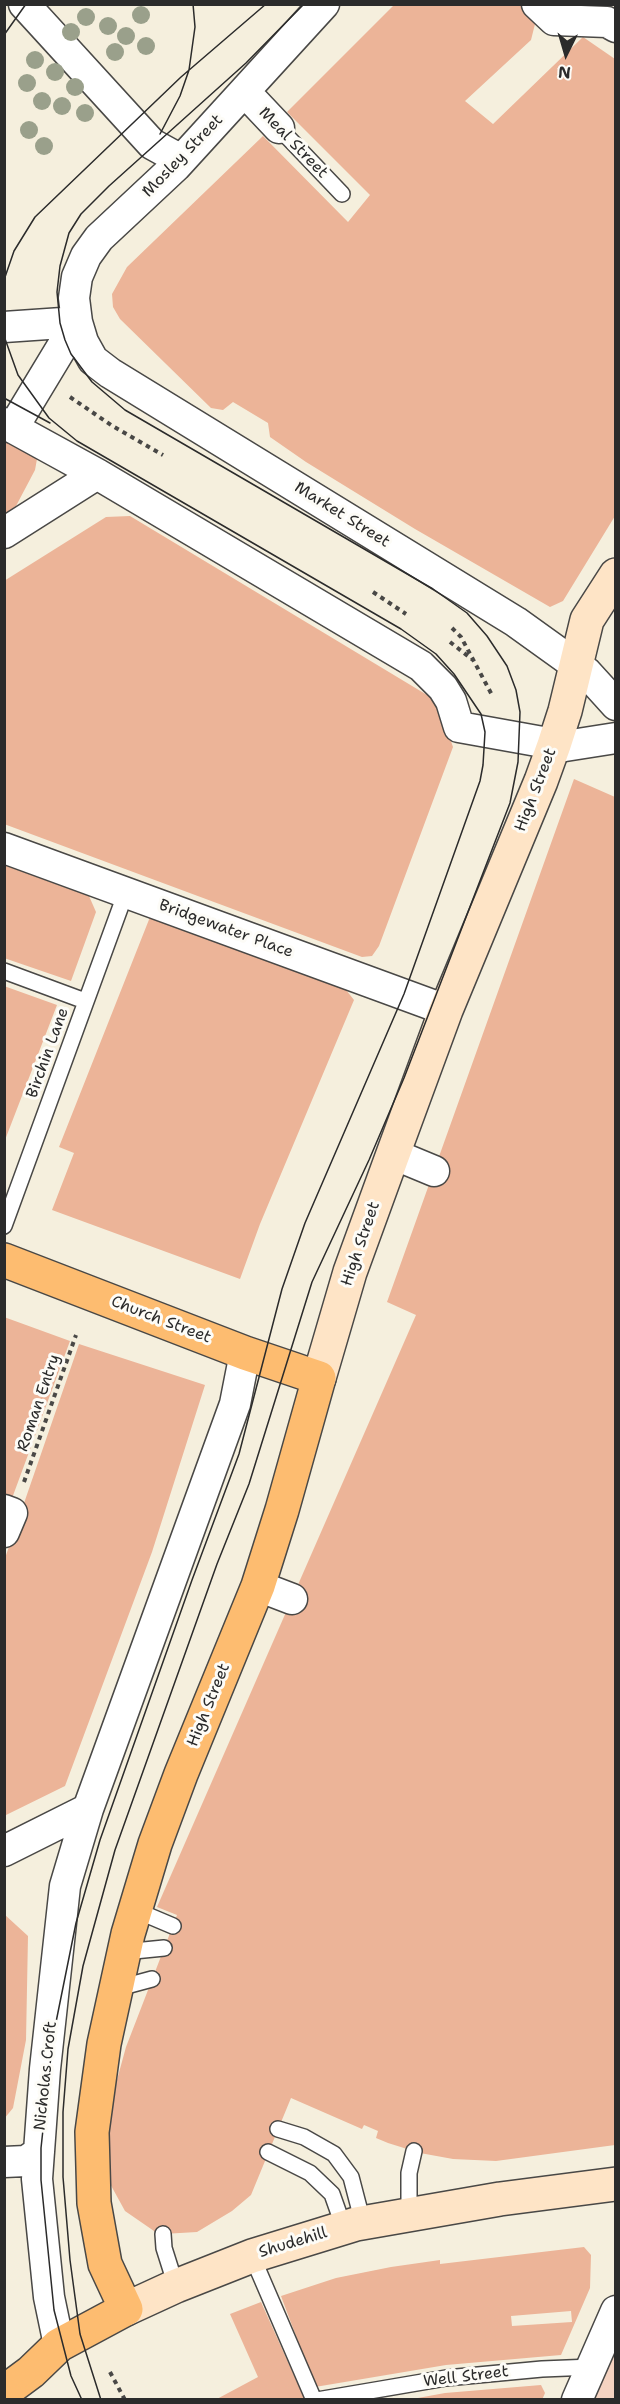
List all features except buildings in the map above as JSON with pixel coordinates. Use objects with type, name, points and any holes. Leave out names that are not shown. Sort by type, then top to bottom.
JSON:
[{"type":"main road","name":"Church Street","points":[[4,1260],[245,1353],[319,1378]]},
{"type":"main road","name":"High Street","points":[[138,1900],[161,1827],[258,1586],[319,1378]]},
{"type":"main road","points":[[126,2309],[105,2264],[94,2203],[92,2144],[104,2044],[138,1900]]},
{"type":"main road","name":"Shudehill","points":[[4,2392],[31,2372],[58,2344],[126,2309]]},
{"type":"street","points":[[24,4],[152,144],[181,160]]},
{"type":"street","name":"Mosley Street","points":[[76,322],[74,298],[77,277],[86,256],[99,238],[181,160],[324,4]]},
{"type":"street","points":[[537,4],[554,20],[613,21]]},
{"type":"street","name":"Meal Street","points":[[245,92],[279,128]]},
{"type":"street","points":[[4,327],[76,322]]},
{"type":"street","points":[[76,322],[8,425],[97,474],[421,666],[443,688],[451,701],[459,728],[565,746],[615,738]]},
{"type":"street","name":"Market Street","points":[[76,322],[93,360],[110,373],[516,622],[587,673],[615,705]]},
{"type":"street","points":[[4,533],[97,474]]},
{"type":"street","name":"High Street","points":[[319,1378],[350,1272],[446,1011],[554,745],[565,711],[587,620],[615,575]]},
{"type":"street","name":"Bridgewater Place","points":[[4,848],[446,1011]]},
{"type":"street","points":[[393,1154],[434,1171]]},
{"type":"street","points":[[4,1851],[88,1809],[235,1404],[245,1353]]},
{"type":"street","points":[[258,1586],[292,1599]]},
{"type":"street","name":"Nicholas Croft","points":[[58,2344],[49,2297],[38,2179],[39,2152],[65,1886],[88,1809]]},
{"type":"street","points":[[4,2162],[26,2161],[39,2152]]},
{"type":"street","name":"Shudehill","points":[[126,2309],[176,2286],[252,2256],[353,2225],[500,2199],[615,2184]]},
{"type":"street","points":[[578,2400],[604,2367],[615,2311]]},
{"type":"lane","name":"Meal Street","points":[[279,128],[342,194]]},
{"type":"lane","name":"Birchin Lane","points":[[4,1226],[126,892]]},
{"type":"lane","points":[[4,971],[85,1001]]},
{"type":"lane","points":[[138,1900],[147,1915],[173,1926]]},
{"type":"lane","points":[[124,1952],[164,1948]]},
{"type":"lane","points":[[116,1989],[152,1979]]},
{"type":"lane","points":[[278,2129],[304,2137],[334,2154],[351,2177],[353,2225]]},
{"type":"lane","points":[[409,2215],[409,2173],[414,2151]]},
{"type":"lane","points":[[268,2152],[310,2173],[332,2194],[353,2225]]},
{"type":"lane","points":[[164,2234],[164,2248],[176,2286]]},
{"type":"lane","points":[[252,2256],[315,2400]]},
{"type":"lane","name":"Well Street","points":[[315,2400],[446,2378],[542,2369],[604,2367]]},
{"type":"path","points":[[63,391],[111,425],[163,454]]},
{"type":"path","points":[[452,628],[461,637],[492,694]]},
{"type":"path","name":"Roman Entry","points":[[7,1518],[76,1335]]},
{"type":"path","points":[[111,2372],[125,2400]]},
{"type":"shaded area","points":[[615,2351],[615,2399],[592,2399]]},
{"type":"tram line","points":[[4,35],[26,4]]},
{"type":"tram line","points":[[160,134],[180,96],[189,70],[195,27],[193,4]]},
{"type":"tram line","points":[[4,280],[14,251],[35,217],[181,77],[266,4]]},
{"type":"tram line","points":[[101,2400],[80,2334],[70,2260],[63,2177],[63,2112],[68,2049],[83,1966],[115,1850],[217,1564],[249,1484],[312,1282],[369,1160],[404,1078],[510,803],[518,762],[520,712],[516,690],[507,666],[487,636],[467,613],[433,589],[125,410],[92,382],[71,354],[60,323],[57,292],[60,266],[69,233],[81,214],[246,63],[304,4]]},
{"type":"tram line","points":[[4,336],[18,375],[49,418],[77,441],[401,629],[436,654],[454,674],[481,714],[485,732],[480,781],[404,994],[305,1223],[282,1289],[239,1454],[100,1840],[76,1923],[53,2037],[41,2148],[41,2180],[54,2310],[71,2376],[82,2400]]},
{"type":"tram line","points":[[4,398],[50,423]]}]
